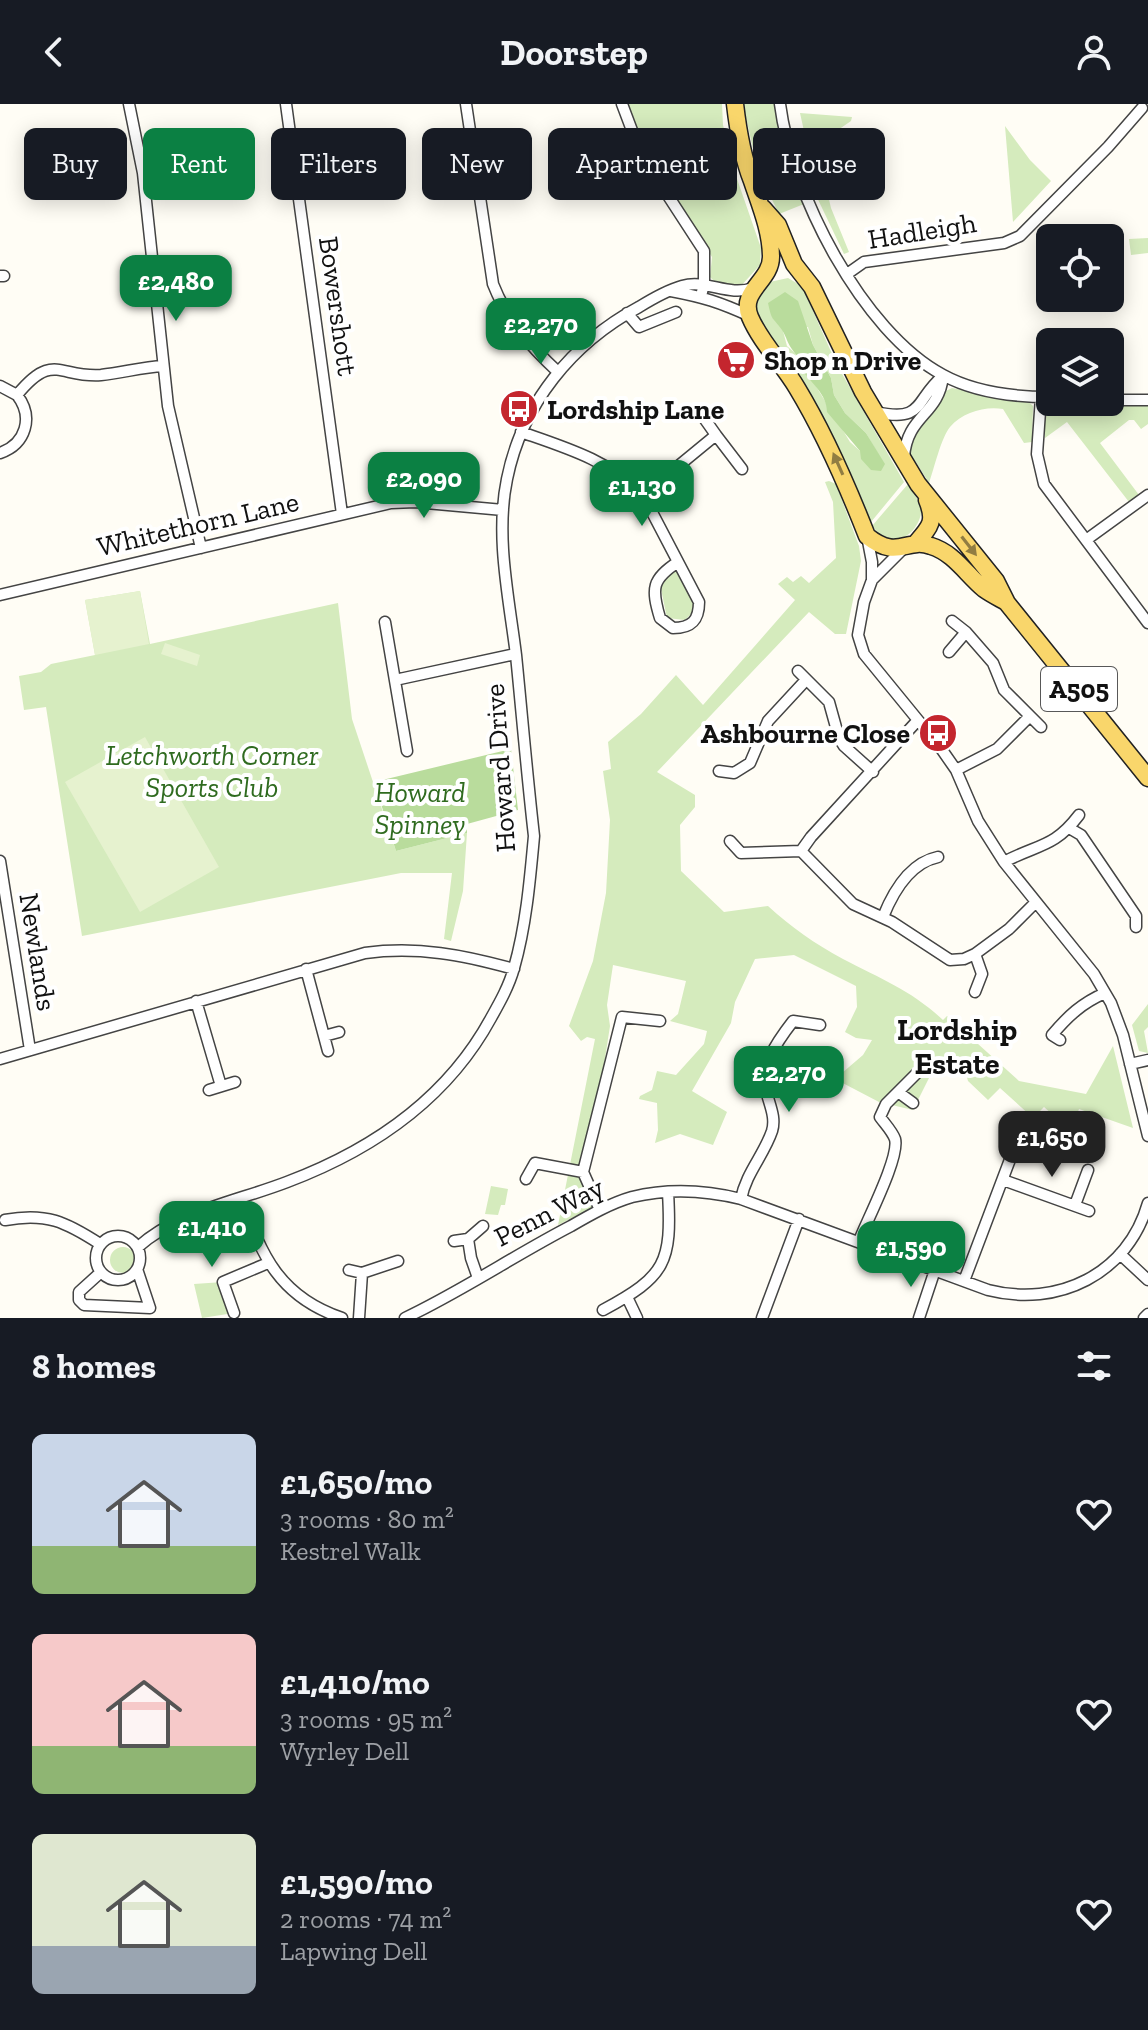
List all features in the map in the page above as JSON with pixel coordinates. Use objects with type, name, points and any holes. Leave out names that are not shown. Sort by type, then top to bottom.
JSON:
[{"type":"main road","points":[[735,104],[743,153],[763,208],[771,258],[747,304],[750,316],[825,437],[867,536],[879,546],[909,547],[929,529],[933,514],[925,494],[874,412],[778,225],[763,208]]},
{"type":"main road","points":[[759,282],[781,271],[800,272]]},
{"type":"main road","name":"A505","points":[[925,494],[996,581],[1007,603],[1148,778]]},
{"type":"main road","name":"A505","points":[[909,547],[928,544],[940,549],[985,589],[1007,603]]},
{"type":"street","points":[[129,104],[143,173],[171,427],[201,548]]},
{"type":"street","name":"Bowershott","points":[[286,104],[342,514]]},
{"type":"street","points":[[466,104],[493,284],[501,305],[521,335],[558,372]]},
{"type":"street","points":[[622,104],[645,159],[704,251],[702,290],[750,316]]},
{"type":"street","points":[[780,104],[790,150],[819,226],[868,309],[915,357],[943,376],[986,390],[1036,396]]},
{"type":"street","name":"Hadleigh","points":[[847,274],[864,262],[1004,243],[1020,236],[1142,108]]},
{"type":"street","name":"Howard Drive","points":[[138,1247],[161,1228],[340,1161],[378,1139],[426,1102],[462,1065],[475,1046],[498,1006],[514,969],[530,879],[534,836],[504,552],[503,510],[507,480],[521,432],[558,372],[587,342],[627,313],[682,286],[740,293],[759,282]]},
{"type":"street","points":[[627,313],[639,327],[676,312]]},
{"type":"street","points":[[17,395],[33,377],[48,370],[64,369],[97,375],[163,366]]},
{"type":"street","points":[[874,412],[893,416],[910,413],[922,405],[933,384],[943,376]]},
{"type":"street","points":[[904,458],[910,429],[936,400],[943,376]]},
{"type":"street","points":[[0,386],[17,395],[26,414],[24,433],[15,446],[0,453]]},
{"type":"street","points":[[1124,400],[1148,400]]},
{"type":"street","points":[[699,411],[742,469]]},
{"type":"street","points":[[1042,416],[1037,454],[1040,476],[1148,623]]},
{"type":"street","points":[[521,432],[602,463],[630,481],[643,495],[699,602],[699,614],[695,621],[686,627],[673,628],[660,618],[656,585],[658,576],[678,562]]},
{"type":"street","points":[[643,495],[716,435]]},
{"type":"street","points":[[1086,540],[1148,495]]},
{"type":"street","name":"Whitethorn Lane","points":[[0,595],[391,503],[415,502],[503,510]]},
{"type":"street","points":[[867,536],[872,580],[858,635],[870,663],[956,770],[978,821],[1004,862],[1094,974],[1123,1035],[1148,1136]]},
{"type":"street","points":[[872,580],[909,547]]},
{"type":"street","points":[[952,621],[993,663],[1004,690],[1041,727]]},
{"type":"street","points":[[385,622],[407,751]]},
{"type":"street","points":[[949,652],[966,632]]},
{"type":"street","points":[[395,680],[515,654]]},
{"type":"street","points":[[798,671],[829,702],[844,746],[873,772]]},
{"type":"street","points":[[719,771],[734,773],[750,763],[768,721],[805,681]]},
{"type":"street","points":[[956,770],[997,749],[1029,717]]},
{"type":"street","points":[[801,851],[918,720]]},
{"type":"street","points":[[1004,862],[1031,848],[1047,845],[1069,828],[1079,815]]},
{"type":"street","points":[[1069,828],[1081,835],[1136,916],[1136,927]]},
{"type":"street","points":[[730,841],[741,853],[801,851],[853,904],[883,917],[950,960],[975,954],[1009,929],[1036,902]]},
{"type":"street","points":[[883,917],[893,894],[915,867],[927,859],[938,857]]},
{"type":"street","name":"Newlands","points":[[0,861],[30,1050]]},
{"type":"street","points":[[0,1059],[365,953],[403,949],[452,953],[514,969]]},
{"type":"street","points":[[975,954],[982,974],[975,992]]},
{"type":"street","points":[[306,969],[328,1051]]},
{"type":"street","points":[[1060,1040],[1052,1035],[1068,1016],[1080,1005],[1105,993]]},
{"type":"street","points":[[196,1001],[221,1086]]},
{"type":"street","points":[[600,1210],[583,1172],[622,1017],[660,1021]]},
{"type":"street","points":[[741,1199],[747,1178],[771,1132],[772,1111],[763,1074],[770,1057],[793,1021],[820,1025]]},
{"type":"street","points":[[324,1036],[339,1032]]},
{"type":"street","points":[[1130,1064],[1148,1060]]},
{"type":"street","points":[[859,1241],[894,1154],[894,1137],[880,1117],[886,1104],[928,1062]]},
{"type":"street","points":[[209,1090],[235,1082]]},
{"type":"street","points":[[898,1092],[913,1103]]},
{"type":"street","points":[[964,1281],[1017,1141]]},
{"type":"street","points":[[526,1179],[535,1163],[583,1172]]},
{"type":"street","points":[[1075,1205],[1088,1170]]},
{"type":"street","points":[[1003,1180],[1089,1211]]},
{"type":"street","points":[[603,1310],[643,1288],[664,1262],[670,1231],[668,1192]]},
{"type":"street","name":"Penn Way","points":[[405,1318],[440,1302],[600,1210],[631,1197],[668,1192],[704,1192],[741,1199],[988,1290],[1015,1295],[1055,1292],[1084,1282],[1104,1269],[1120,1254],[1140,1226],[1148,1203]]},
{"type":"street","points":[[242,1198],[268,1263],[295,1293],[312,1305],[342,1318]]},
{"type":"street","points":[[5,1220],[40,1216],[79,1230],[100,1244]]},
{"type":"street","points":[[762,1318],[799,1219]]},
{"type":"street","points":[[454,1241],[468,1239],[483,1226]]},
{"type":"street","points":[[113,1237],[121,1237],[138,1247],[140,1256],[133,1275],[116,1281],[100,1273],[95,1258],[100,1244],[113,1237]]},
{"type":"street","points":[[468,1239],[478,1278]]},
{"type":"street","points":[[1120,1254],[1148,1280]]},
{"type":"street","points":[[349,1270],[362,1273],[398,1261]]},
{"type":"street","points":[[234,1313],[223,1282],[268,1263]]},
{"type":"street","points":[[100,1273],[79,1292],[79,1300],[84,1305],[150,1308],[137,1269]]},
{"type":"street","points":[[919,1318],[935,1270]]},
{"type":"street","points":[[359,1318],[362,1273]]},
{"type":"street","points":[[627,1297],[637,1318]]},
{"type":"green space","points":[[627,104],[722,104],[724,128],[636,128]]},
{"type":"green space","points":[[743,104],[775,104],[779,128],[753,128],[753,149]]},
{"type":"green space","points":[[800,113],[852,117],[841,128],[803,128]]},
{"type":"green space","points":[[1005,126],[1030,160],[1051,181],[1013,222]]},
{"type":"green space","points":[[737,179],[761,248],[760,265],[740,287],[716,283],[710,277],[712,257],[675,200],[737,200]]},
{"type":"green space","points":[[772,200],[803,200],[804,204],[779,214]]},
{"type":"green space","points":[[818,200],[829,200],[849,252],[844,254]]},
{"type":"green space","points":[[1148,238],[1148,253],[1131,255],[1129,239]]},
{"type":"green space","points":[[788,278],[800,285],[837,365],[904,482],[871,522],[754,319],[755,293],[765,283]],"holes":[[[808,327],[813,345],[831,378],[834,395],[845,413],[866,433],[884,464],[850,442],[814,383],[799,368],[783,331]]]},
{"type":"green space","points":[[785,292],[798,301],[813,345],[831,378],[834,395],[845,413],[866,433],[885,464],[881,471],[871,470],[861,459],[860,451],[827,412],[821,394],[800,367],[772,316],[768,303]]},
{"type":"green space","points":[[952,388],[1029,402],[1033,406],[1032,442],[1024,443],[1003,409],[982,409],[968,414],[947,432],[929,483],[910,453],[910,441],[944,392]]},
{"type":"green space","points":[[1124,403],[1148,403],[1148,424],[1141,429],[1134,420],[1129,420],[1100,443],[1139,495],[1129,502],[1067,422],[1045,438],[1044,416],[1124,416]]},
{"type":"green space","points":[[825,482],[836,484],[859,546],[861,561],[846,634],[835,634],[809,612],[657,772],[695,795],[695,807],[680,825],[681,871],[724,912],[768,906],[823,947],[907,993],[943,1020],[947,1016],[1019,1081],[1086,1094],[1113,1046],[1133,1128],[1079,1109],[1071,1131],[1044,1107],[1033,1118],[1000,1088],[988,1100],[968,1081],[966,1074],[936,1064],[913,1110],[879,1102],[835,1079],[863,1055],[872,1040],[856,1038],[845,1032],[857,1007],[856,986],[794,955],[755,959],[735,1002],[731,1023],[692,1091],[727,1112],[713,1145],[680,1134],[655,1143],[657,1103],[639,1099],[640,1096],[652,1090],[657,1071],[676,1075],[704,1044],[707,1031],[670,1021],[678,1014],[686,981],[613,965],[607,1005],[610,1026],[581,1177],[594,1207],[558,1225],[595,1039],[587,1037],[581,1041],[569,1026],[593,961],[606,893],[610,820],[603,771],[611,769],[608,742],[641,714],[676,675],[703,705],[795,600],[778,584],[787,577],[793,582],[801,576],[809,583],[836,558],[833,502]]},
{"type":"green space","points":[[908,484],[921,508],[921,515],[908,534],[888,540],[872,526]]},
{"type":"green space","points":[[676,570],[696,604],[685,620],[667,618],[660,584]]},
{"type":"green space","name":"Letchworth Corner Sports Club","points":[[140,591],[150,644],[338,603],[352,719],[396,851],[467,833],[463,891],[451,941],[444,939],[452,873],[401,873],[82,936],[46,707],[24,710],[19,676],[41,672],[51,664],[95,655],[85,600]]},
{"type":"green space","points":[[140,591],[149,644],[95,655],[85,600]]},
{"type":"green space","points":[[165,643],[200,655],[197,666],[161,654]]},
{"type":"green space","points":[[145,737],[219,867],[140,912],[65,782]]},
{"type":"green space","name":"Howard Spinney","points":[[511,749],[518,810],[467,824],[467,833],[396,851],[374,782]]},
{"type":"green space","points":[[1148,1004],[1148,1027],[1144,1031],[1148,1053],[1139,1051],[1132,1025]]},
{"type":"green space","points":[[491,1186],[508,1189],[505,1205],[501,1205],[498,1215],[485,1214]]},
{"type":"green space","points":[[123,1247],[132,1251],[136,1260],[132,1269],[123,1273],[114,1269],[110,1260],[114,1251]]},
{"type":"green space","points":[[223,1282],[234,1313],[202,1318],[194,1284]]},
{"type":"place","name":"Shop n Drive","points":[[736,360]]},
{"type":"place","name":"Lordship Lane","points":[[519,409]]},
{"type":"place","name":"Ashbourne Close","points":[[938,733]]},
{"type":"district","name":"Lordship Estate","points":[[957,1047]]}]
